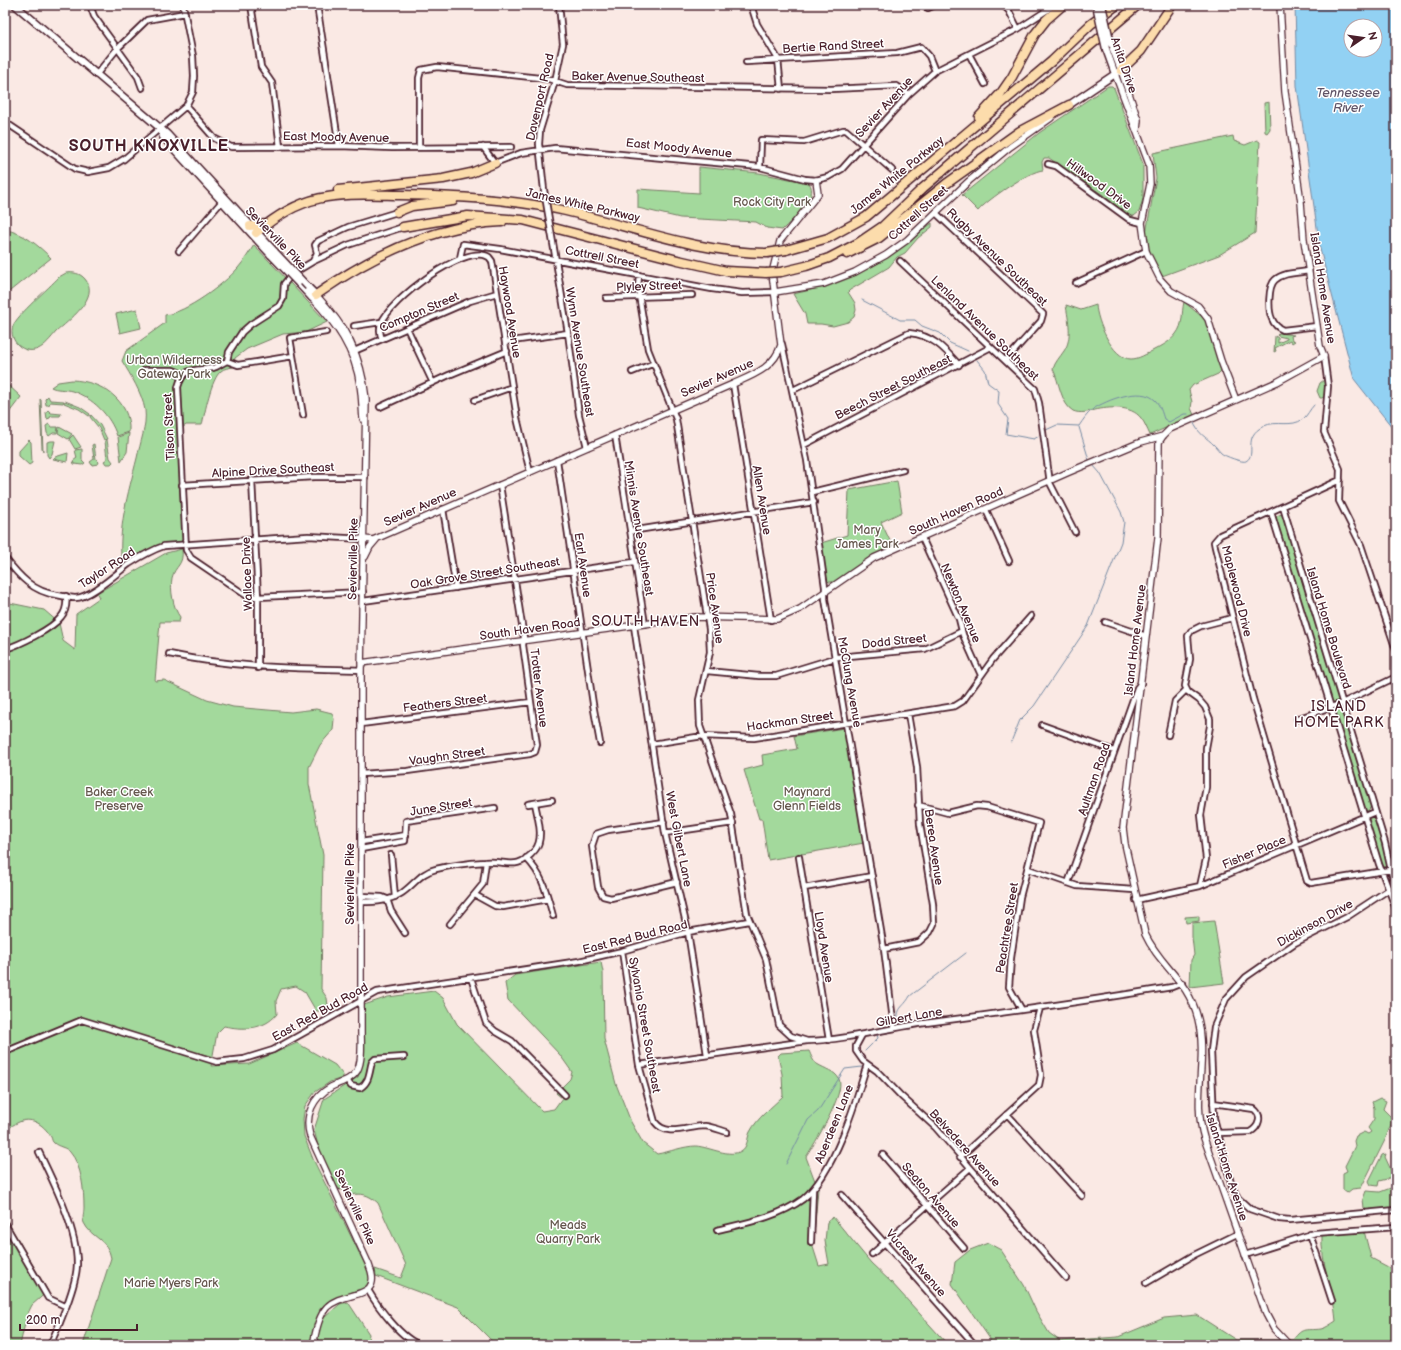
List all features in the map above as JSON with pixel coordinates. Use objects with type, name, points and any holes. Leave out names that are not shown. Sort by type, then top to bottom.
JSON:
[{"type":"highway","points":[[961,138],[1001,93],[1035,34],[1046,20],[1063,5]]},
{"type":"highway","name":"James White Parkway","points":[[507,201],[528,203],[566,211],[722,251],[767,253],[819,242],[852,226],[877,208],[1052,61],[1091,24],[1117,5]]},
{"type":"highway","points":[[806,266],[829,258],[858,243],[883,226],[923,188],[1138,5]]},
{"type":"highway","points":[[1118,72],[1125,69],[1141,51],[1172,5]]},
{"type":"highway","points":[[403,227],[454,218],[480,216],[523,220],[719,269],[766,273],[781,272],[833,259],[859,249],[879,238],[946,184],[989,152],[1020,131],[1069,105]]},
{"type":"highway","points":[[250,226],[263,226],[292,208],[325,193],[347,189],[454,177],[495,163]]},
{"type":"highway","points":[[315,198],[353,194],[441,196],[507,201]]},
{"type":"highway","points":[[396,212],[412,206],[444,202],[507,201]]},
{"type":"highway","points":[[255,235],[272,221]]},
{"type":"highway","points":[[314,296],[360,265],[423,237],[482,223],[519,222],[545,225]]},
{"type":"main road","points":[[15,5],[96,75],[131,102],[160,129]]},
{"type":"main road","name":"Anita Drive","points":[[1096,5],[1106,49],[1118,72]]},
{"type":"main road","name":"Anita Drive","points":[[1102,5],[1118,72]]},
{"type":"main road","name":"Cottrell Street","points":[[1069,105],[1118,72]]},
{"type":"main road","name":"Sevierville Pike","points":[[160,129],[167,134],[223,201],[298,283],[314,296]]},
{"type":"main road","name":"Sevierville Pike","points":[[223,201],[250,226],[255,235]]},
{"type":"main road","name":"Sevierville Pike","points":[[273,254],[308,287],[314,296]]},
{"type":"street","points":[[90,5],[94,16],[138,78],[142,88]]},
{"type":"street","points":[[5,122],[75,169],[88,172],[109,168],[124,159],[186,106],[193,92],[193,56],[183,5]]},
{"type":"street","points":[[251,5],[261,67],[272,83],[280,147]]},
{"type":"street","points":[[317,5],[339,146]]},
{"type":"street","name":"Davenport Road","points":[[495,163],[538,149],[540,130],[555,82],[563,44],[559,5]]},
{"type":"street","points":[[751,5],[757,24],[778,59],[781,88]]},
{"type":"street","points":[[923,5],[928,8],[935,5]]},
{"type":"street","points":[[1003,5],[1009,11],[1018,29]]},
{"type":"street","name":"Sevier Avenue","points":[[364,539],[373,540],[378,538],[733,384],[759,372],[771,364],[778,354],[781,340],[772,273],[780,241],[818,194],[816,180],[828,177],[838,172],[909,94],[935,71],[1018,29],[1055,5]]},
{"type":"street","name":"Island Home Avenue","points":[[1280,5],[1285,92],[1320,348],[1324,356],[1284,379],[1175,427],[1163,436],[1158,447],[1159,530],[1123,828],[1136,900],[1147,940],[1182,982],[1192,1001],[1200,1034],[1201,1059],[1198,1106],[1200,1123],[1237,1234],[1269,1320],[1289,1345]]},
{"type":"street","points":[[96,75],[117,49],[147,20],[185,13]]},
{"type":"street","name":"Bertie Rand Street","points":[[746,62],[897,53],[921,46],[929,56],[935,71]]},
{"type":"street","points":[[969,54],[985,84]]},
{"type":"street","name":"Baker Avenue Southeast","points":[[420,148],[418,93],[421,70],[437,67],[548,79],[567,85],[834,89],[897,86],[909,94]]},
{"type":"street","name":"Anita Drive","points":[[1118,72],[1138,120],[1137,131],[1149,164],[1150,175],[1148,194],[1142,223]]},
{"type":"street","name":"Cottrell Street","points":[[460,258],[463,244],[742,293],[775,292],[824,284],[855,272],[886,255],[906,240],[969,181],[1010,147],[1069,105]]},
{"type":"street","name":"East Moody Avenue","points":[[186,106],[214,138],[224,145],[237,148],[339,146],[420,148],[511,147]]},
{"type":"street","points":[[760,167],[761,140],[804,142],[846,130],[864,144],[892,170]]},
{"type":"street","points":[[483,147],[495,163]]},
{"type":"street","name":"East Moody Avenue","points":[[538,149],[572,148],[760,167],[805,179],[816,180]]},
{"type":"street","name":"Wynn Avenue Southeast","points":[[538,149],[568,333],[579,415],[587,447]]},
{"type":"street","name":"Hillwood Drive","points":[[1048,164],[1056,166],[1130,220],[1142,223]]},
{"type":"street","points":[[179,251],[223,201]]},
{"type":"street","points":[[312,262],[317,254],[315,246],[318,241],[348,227],[396,212]]},
{"type":"street","name":"Rugby Avenue Southeast","points":[[936,213],[1043,316],[1041,321],[1006,360]]},
{"type":"street","points":[[1142,223],[1146,251],[1160,279],[1171,291],[1198,306],[1208,319],[1221,361],[1236,400]]},
{"type":"street","points":[[293,356],[238,364],[227,360],[231,348],[242,332],[251,324],[279,306],[283,299],[284,284],[288,278],[312,262],[356,242],[403,227]]},
{"type":"street","points":[[1076,283],[1146,251]]},
{"type":"street","points":[[317,254],[325,256]]},
{"type":"street","name":"Haywood Avenue","points":[[381,322],[413,288],[432,274],[460,258],[474,254],[489,257],[492,261],[521,440],[530,472]]},
{"type":"street","name":"Lenland Avenue Southeast","points":[[900,261],[1030,383],[1037,395],[1050,483],[1075,532]]},
{"type":"street","points":[[1309,271],[1282,276],[1273,282],[1270,291],[1271,316],[1276,325],[1284,330],[1317,326]]},
{"type":"street","name":"Price Avenue","points":[[639,275],[639,296],[648,349],[652,364],[676,419],[707,616],[710,641],[707,671],[701,689],[699,709],[703,736],[733,823],[749,921],[758,937],[766,959],[779,1025],[791,1036],[807,1041]]},
{"type":"street","name":"Compton Street","points":[[353,351],[470,301],[497,293]]},
{"type":"street","name":"Plyley Street","points":[[606,298],[692,294]]},
{"type":"street","name":"Sevierville Pike","points":[[314,296],[341,324],[353,351],[364,385],[366,416],[364,431]]},
{"type":"street","points":[[354,326],[381,322],[379,332],[382,339]]},
{"type":"street","points":[[407,328],[433,383]]},
{"type":"street","points":[[303,415],[290,338],[326,332]]},
{"type":"street","points":[[505,342],[568,333]]},
{"type":"street","points":[[793,390],[909,333],[922,335],[937,342],[959,365]]},
{"type":"street","name":"McClung Avenue","points":[[781,340],[793,390],[814,502],[825,599],[884,949],[894,1028]]},
{"type":"street","name":"Beech Street Southeast","points":[[804,445],[991,347]]},
{"type":"street","name":"Sevierville Pike","points":[[353,351],[362,404],[365,477],[361,663],[360,1063],[358,1070],[347,1080],[331,1087],[318,1098],[310,1110],[308,1127],[316,1150],[372,1272],[373,1281],[368,1290]]},
{"type":"street","points":[[380,408],[506,351]]},
{"type":"street","points":[[1324,356],[1328,386],[1324,432],[1339,466],[1340,503],[1361,545],[1396,650]]},
{"type":"street","name":"Tilson Street","points":[[227,360],[214,368],[187,372],[180,378],[178,387],[186,550],[192,558],[246,596],[258,597]]},
{"type":"street","points":[[632,372],[652,364]]},
{"type":"street","points":[[145,370],[173,370],[178,372],[180,378]]},
{"type":"street","name":"Allen Avenue","points":[[733,384],[771,620]]},
{"type":"street","points":[[475,400],[512,387]]},
{"type":"street","name":"Minnis Avenue Southeast","points":[[615,435],[631,531],[634,562],[644,624]]},
{"type":"street","name":"South Haven Road","points":[[361,663],[707,616],[771,620],[790,615],[874,558],[986,510],[1050,480],[1141,442],[1163,436]]},
{"type":"street","name":"Earl Avenue","points":[[557,460],[596,728],[600,743]]},
{"type":"street","points":[[812,492],[903,470]]},
{"type":"street","name":"Alpine Drive Southeast","points":[[182,485],[314,477],[365,477]]},
{"type":"street","name":"Wallace Drive","points":[[252,480],[258,597],[258,668]]},
{"type":"street","name":"Maplewood Drive","points":[[1340,480],[1220,535],[1214,542],[1256,711],[1308,880],[1311,883],[1381,871]]},
{"type":"street","name":"Trotter Avenue","points":[[500,485],[524,642],[536,745],[535,752]]},
{"type":"street","points":[[631,531],[753,510],[814,502]]},
{"type":"street","name":"Island Home Boulevard","points":[[1282,507],[1375,812],[1394,869],[1394,896]]},
{"type":"street","points":[[443,509],[456,588]]},
{"type":"street","points":[[986,510],[1009,561]]},
{"type":"street","name":"Island Home Boulevard","points":[[1271,512],[1381,871],[1388,890],[1394,896]]},
{"type":"street","name":"Taylor Road","points":[[5,558],[29,586],[41,592],[76,598],[84,596],[154,550],[164,546],[320,536],[364,539]]},
{"type":"street","points":[[364,560],[370,547],[378,538]]},
{"type":"street","name":"Newton Avenue","points":[[922,538],[959,619],[962,631],[981,675]]},
{"type":"street","name":"Oak Grove Street Southeast","points":[[363,601],[634,562]]},
{"type":"street","points":[[258,597],[363,592]]},
{"type":"street","points":[[5,649],[36,634],[59,620],[66,608],[66,596]]},
{"type":"street","name":"Hackman Street","points":[[652,744],[703,736],[754,738],[956,706],[960,704],[993,659],[1031,616]]},
{"type":"street","points":[[1200,886],[1206,859],[1201,815],[1206,787],[1206,748],[1210,719],[1202,703],[1186,690],[1185,682],[1190,660],[1189,633],[1201,626],[1232,618]]},
{"type":"street","points":[[1105,622],[1146,636]]},
{"type":"street","name":"West Gilbert Lane","points":[[634,626],[665,833],[688,932],[707,1055]]},
{"type":"street","name":"Dodd Street","points":[[707,671],[759,676],[776,676],[835,657],[925,649],[962,631]]},
{"type":"street","points":[[169,654],[202,661],[258,668],[361,670]]},
{"type":"street","points":[[1297,719],[1342,703],[1396,677]]},
{"type":"street","name":"Aultman Road","points":[[1068,883],[1114,751],[1140,683]]},
{"type":"street","points":[[1168,735],[1175,701],[1186,690]]},
{"type":"street","name":"Feathers Street","points":[[361,724],[531,702]]},
{"type":"street","name":"Berea Avenue","points":[[884,949],[919,942],[930,932],[934,924],[933,904],[918,805],[917,767],[908,714]]},
{"type":"street","points":[[1042,725],[1114,751]]},
{"type":"street","name":"Vaughn Street","points":[[361,774],[407,771],[530,754],[535,752]]},
{"type":"street","points":[[528,804],[552,800]]},
{"type":"street","points":[[361,899],[382,897],[387,899],[395,897],[403,893],[428,871],[486,862],[509,865],[521,862],[535,850],[540,840],[535,803]]},
{"type":"street","name":"Peachtree Street","points":[[918,805],[948,813],[977,806],[987,807],[1039,823],[1017,914],[1009,983],[1010,990],[1022,1010]]},
{"type":"street","name":"June Street","points":[[361,846],[406,835],[406,822],[495,808]]},
{"type":"street","name":"Fisher Place","points":[[1136,900],[1200,886],[1375,812]]},
{"type":"street","points":[[664,822],[608,830],[596,834],[592,846],[598,887],[603,896],[611,898],[677,882]]},
{"type":"street","points":[[665,833],[733,823]]},
{"type":"street","points":[[391,855],[395,897]]},
{"type":"street","name":"Lloyd Avenue","points":[[798,857],[829,1040]]},
{"type":"street","points":[[526,858],[538,871],[542,879],[553,916]]},
{"type":"street","points":[[450,924],[483,884],[486,862]]},
{"type":"street","points":[[1028,869],[1077,886],[1134,890]]},
{"type":"street","points":[[1381,871],[1394,869]]},
{"type":"street","points":[[804,888],[872,876]]},
{"type":"street","name":"Dickinson Drive","points":[[1388,890],[1347,917],[1295,943],[1246,978],[1231,992],[1217,1015],[1212,1037],[1213,1103],[1217,1133],[1232,1187],[1238,1198],[1250,1209],[1279,1219],[1290,1220],[1396,1210]]},
{"type":"street","points":[[475,895],[495,906],[503,907],[548,899]]},
{"type":"street","points":[[1394,896],[1396,909]]},
{"type":"street","points":[[387,899],[391,911],[405,933]]},
{"type":"street","name":"East Red Bud Road","points":[[5,1052],[82,1020],[217,1062],[244,1059],[274,1050],[361,1000],[382,991],[579,961],[622,951],[688,932],[749,921]]},
{"type":"street","name":"Sylvania Street Southeast","points":[[622,951],[639,1065],[652,1117],[661,1128],[670,1131],[704,1126],[727,1132]]},
{"type":"street","points":[[471,978],[486,1023],[495,1031],[512,1041],[565,1094]]},
{"type":"street","name":"Gilbert Lane","points":[[639,1065],[807,1041],[829,1040],[894,1028],[1040,1008],[1172,987],[1182,982]]},
{"type":"street","points":[[960,1157],[1039,1085],[1041,1081],[1040,1068],[1034,1038],[1034,1030],[1040,1008]]},
{"type":"street","name":"Belvedere Avenue","points":[[862,1035],[858,1041],[856,1051],[859,1056],[877,1071],[901,1096],[935,1127],[1066,1278]]},
{"type":"street","points":[[347,1080],[351,1086],[360,1088],[365,1085],[368,1080],[372,1062],[375,1059],[404,1058]]},
{"type":"street","name":"Aberdeen Lane","points":[[717,1230],[756,1220],[786,1209],[803,1199],[813,1189],[828,1169],[846,1125],[867,1064]]},
{"type":"street","points":[[1213,1103],[1254,1109],[1258,1113],[1259,1118],[1258,1124],[1250,1132],[1217,1133]]},
{"type":"street","points":[[1008,1114],[1082,1196]]},
{"type":"street","points":[[39,1152],[59,1194],[76,1252],[76,1276],[50,1345]]},
{"type":"street","name":"Seaton Avenue","points":[[883,1155],[964,1248]]},
{"type":"street","points":[[872,1254],[970,1168]]},
{"type":"street","points":[[811,1242],[813,1189]]},
{"type":"street","name":"Vucrest Avenue","points":[[842,1195],[975,1345]]},
{"type":"street","points":[[5,1224],[48,1298],[65,1306]]},
{"type":"street","points":[[1245,1255],[1310,1234],[1396,1226]]},
{"type":"street","points":[[1146,1283],[1194,1255],[1237,1234]]},
{"type":"street","points":[[1310,1234],[1332,1301]]},
{"type":"street","points":[[313,1345],[321,1316],[327,1307],[341,1298],[368,1290],[400,1331],[411,1340],[421,1345]]},
{"type":"green space","points":[[1108,86],[1112,86],[1114,88],[1143,164],[1143,199],[1139,212],[1134,216],[1129,216],[1103,195],[1049,158],[1044,158],[1042,162],[1043,170],[1028,175],[990,200],[978,211],[962,195],[1039,133]]},
{"type":"green space","points":[[1269,102],[1270,129],[1267,133],[1265,132],[1264,103]]},
{"type":"green space","points":[[1233,136],[1234,141],[1245,145],[1257,140],[1260,142],[1255,233],[1219,255],[1162,276],[1157,269],[1148,248],[1146,233],[1156,178],[1153,153]]},
{"type":"green space","name":"Rock City Park","points":[[699,167],[759,173],[809,183],[811,195],[803,208],[782,230],[767,228],[756,222],[680,218],[638,208],[638,189],[699,193]]},
{"type":"green space","points":[[932,223],[932,227],[918,238],[905,253],[897,257],[889,267],[848,292],[855,303],[856,310],[854,317],[848,322],[833,326],[807,324],[805,314],[793,294],[837,282],[864,270],[890,255]]},
{"type":"green space","points":[[5,230],[12,231],[36,244],[51,258],[5,295]]},
{"type":"green space","name":"Urban Wilderness Gateway Park","points":[[254,245],[327,322],[306,332],[283,334],[247,349],[235,358],[233,367],[224,369],[217,375],[209,396],[202,425],[186,425],[182,428],[187,539],[150,550],[122,567],[121,539],[124,512],[145,422],[144,404],[139,391],[122,361],[126,351],[165,323],[165,315],[184,309],[214,290],[238,268]]},
{"type":"green space","points":[[66,273],[76,273],[85,279],[89,286],[89,293],[86,301],[75,315],[43,346],[38,349],[27,350],[18,345],[12,332],[13,326],[20,315],[59,277]]},
{"type":"green space","points":[[1184,302],[1206,320],[1221,371],[1218,374],[1193,385],[1189,390],[1192,402],[1191,408],[1194,415],[1150,435],[1141,418],[1132,411],[1126,409],[1113,408],[1078,412],[1069,408],[1063,398],[1053,369],[1067,346],[1069,322],[1066,305],[1081,310],[1096,305],[1099,320],[1112,346],[1118,353],[1131,359],[1145,355],[1174,337],[1179,330]]},
{"type":"green space","points":[[137,309],[141,328],[120,333],[116,314]]},
{"type":"green space","points":[[1279,333],[1294,335],[1291,336],[1292,340],[1295,341],[1292,343],[1290,340],[1275,348],[1276,351],[1274,352],[1275,336],[1278,338],[1278,343],[1287,339],[1278,336],[1277,335]]},
{"type":"green space","points":[[72,380],[93,384],[112,394],[125,411],[129,432],[117,436],[110,421],[94,403],[72,391],[55,389],[51,387],[58,382]]},
{"type":"green space","points":[[1324,380],[1325,396],[1320,398],[1317,391],[1320,383]]},
{"type":"green space","points":[[5,382],[21,397],[5,418]]},
{"type":"green space","points":[[48,396],[50,400],[64,401],[63,403],[50,402],[49,405],[46,405],[45,399]]},
{"type":"green space","points":[[40,399],[41,400],[43,451],[42,448]]},
{"type":"green space","points":[[65,401],[80,407],[90,414],[89,416],[79,409],[64,403]]},
{"type":"green space","points":[[48,410],[51,413],[61,414],[60,416],[51,416],[47,419],[46,412]]},
{"type":"green space","points":[[91,415],[100,425],[107,439],[104,440],[99,428],[90,417]]},
{"type":"green space","points":[[49,424],[51,427],[58,427],[57,433],[53,433],[49,436],[46,426]]},
{"type":"green space","points":[[59,427],[72,434],[68,439],[58,433]]},
{"type":"green space","points":[[129,433],[127,452],[121,461],[118,437]]},
{"type":"green space","points":[[73,435],[81,447],[75,449],[69,439]]},
{"type":"green space","points":[[29,440],[31,442],[32,463],[29,465],[19,456],[19,451]]},
{"type":"green space","points":[[107,440],[110,458],[113,462],[111,464],[106,464],[104,461],[107,459],[105,441]]},
{"type":"green space","points":[[55,441],[52,454],[49,458],[47,455],[47,442]]},
{"type":"green space","points":[[94,444],[96,459],[99,462],[98,464],[92,465],[90,462],[94,459],[92,445]]},
{"type":"green space","points":[[82,449],[82,460],[85,463],[82,465],[74,464],[73,461],[77,458],[75,450]]},
{"type":"green space","points":[[68,453],[67,462],[53,459],[55,457]]},
{"type":"green space","name":"Mary James Park","points":[[897,481],[902,512],[881,522],[893,547],[873,556],[834,582],[829,582],[827,580],[821,543],[847,535],[849,490]]},
{"type":"green space","points":[[1282,514],[1339,700],[1332,704],[1275,519],[1276,516]]},
{"type":"green space","points":[[182,549],[181,562],[173,574],[171,582],[174,604],[180,617],[179,622],[160,622],[155,681],[164,680],[207,700],[233,707],[291,712],[316,709],[332,713],[334,719],[333,730],[320,745],[309,767],[309,784],[323,855],[321,989],[327,998],[328,1006],[323,1011],[316,1011],[305,992],[296,986],[281,989],[276,1001],[277,1014],[272,1019],[253,1028],[224,1026],[217,1033],[211,1066],[249,1064],[297,1043],[335,1065],[343,1075],[343,1078],[330,1082],[315,1092],[305,1106],[303,1119],[304,1136],[313,1159],[371,1277],[368,1286],[336,1298],[324,1305],[319,1310],[325,1317],[340,1304],[348,1302],[369,1334],[367,1345],[83,1345],[111,1258],[103,1243],[87,1228],[84,1223],[84,1194],[80,1171],[70,1152],[53,1143],[51,1137],[45,1129],[34,1121],[24,1120],[12,1126],[8,1129],[5,1142],[5,602],[44,610],[59,623],[63,641],[75,650],[76,614],[99,598],[97,593],[166,553]]},
{"type":"green space","points":[[1341,707],[1371,806],[1368,811],[1365,811],[1333,710]]},
{"type":"green space","name":"Maynard Glenn Fields","points":[[844,728],[864,843],[768,860],[762,819],[759,819],[744,770],[763,765],[762,755],[797,749],[794,736]]},
{"type":"green space","points":[[1370,816],[1375,819],[1388,862],[1386,867],[1381,866],[1367,820]]},
{"type":"green space","points":[[1199,916],[1199,921],[1186,923],[1185,917]]},
{"type":"green space","points":[[1214,921],[1224,983],[1190,987],[1191,960],[1194,955],[1192,923]]},
{"type":"green space","name":"Meads Quarry Park","points":[[601,962],[603,972],[604,1039],[616,1084],[631,1122],[643,1143],[657,1154],[696,1146],[725,1153],[736,1153],[741,1151],[746,1145],[750,1132],[757,1122],[783,1096],[782,1074],[778,1056],[781,1053],[809,1051],[816,1063],[837,1076],[840,1086],[834,1106],[806,1157],[818,1189],[813,1247],[819,1266],[829,1264],[825,1241],[827,1222],[833,1217],[871,1263],[891,1282],[948,1345],[496,1345],[458,1307],[376,1276],[375,1269],[401,1278],[406,1265],[378,1203],[368,1196],[361,1194],[350,1195],[338,1188],[322,1161],[314,1130],[324,1099],[358,1077],[363,1064],[364,1005],[388,997],[434,991],[443,998],[457,1024],[542,1111],[554,1109],[562,1098],[556,1093],[570,1079],[572,1072],[560,1055],[508,1000],[505,983],[515,975]]},
{"type":"green space","points":[[1380,1098],[1386,1101],[1383,1109],[1393,1119],[1385,1140],[1361,1188],[1352,1189],[1347,1193],[1343,1190],[1343,1173],[1347,1171],[1345,1166],[1355,1146],[1354,1141],[1356,1136],[1364,1132],[1368,1134],[1371,1132],[1368,1128],[1374,1119],[1374,1108],[1372,1102]]},
{"type":"green space","points":[[1386,1154],[1385,1157],[1392,1176],[1379,1181],[1378,1186],[1371,1185],[1369,1181],[1382,1155]]},
{"type":"green space","points":[[1396,1186],[1396,1207],[1367,1210],[1364,1208],[1363,1199],[1366,1191],[1380,1192]]},
{"type":"green space","points":[[5,1217],[48,1291],[32,1305],[27,1315],[20,1345],[5,1345]]},
{"type":"green space","points":[[1364,1231],[1371,1258],[1390,1268],[1396,1278],[1396,1345],[990,1345],[990,1339],[952,1284],[955,1262],[970,1250],[988,1243],[1001,1250],[1024,1285],[1036,1311],[1049,1333],[1060,1341],[1118,1337],[1164,1318],[1197,1315],[1236,1340],[1293,1340],[1302,1331],[1323,1328],[1336,1321],[1333,1299],[1323,1256],[1322,1235]]},
{"type":"water","name":"Tennessee River","points":[[1295,5],[1396,5],[1396,432],[1354,379],[1320,249],[1297,86]]},
{"type":"waterway","points":[[862,300],[900,320],[915,320],[922,326],[940,333],[950,343],[968,351]]},
{"type":"waterway","points":[[977,360],[985,370],[988,383],[999,391],[998,404],[1008,419],[1006,434],[1034,439],[1039,436]]},
{"type":"waterway","points":[[1046,430],[1057,425],[1079,426],[1093,409],[1107,402],[1133,394],[1149,396],[1155,400],[1160,407],[1164,419],[1169,422],[1184,414],[1188,414]]},
{"type":"waterway","points":[[1193,421],[1200,433],[1221,453],[1234,459],[1246,461],[1251,454],[1251,440],[1257,430],[1269,424],[1289,424],[1299,422],[1314,405]]},
{"type":"waterway","points":[[1079,427],[1089,460]]},
{"type":"waterway","points":[[1011,742],[1020,720],[1034,706],[1088,626],[1121,542],[1124,522],[1121,512],[1100,473],[1093,465]]},
{"type":"waterway","points":[[898,1024],[899,1011],[910,996],[966,953]]},
{"type":"waterway","points":[[882,1034],[899,1030]]},
{"type":"waterway","points":[[874,1042],[878,1038],[877,1035]]},
{"type":"waterway","points":[[865,1051],[872,1044]]},
{"type":"waterway","points":[[786,1164],[808,1120],[818,1111],[845,1069],[862,1067]]},
{"type":"district","name":"SOUTH KNOXVILLE","points":[[149,145]]},
{"type":"district","name":"SOUTH HAVEN","points":[[646,621]]},
{"type":"district","name":"ISLAND HOME PARK","points":[[1339,714]]},
{"type":"park label","name":"Baker Creek Preserve","points":[[119,799]]},
{"type":"park label","name":"Marie Myers Park","points":[[171,1283]]}]
